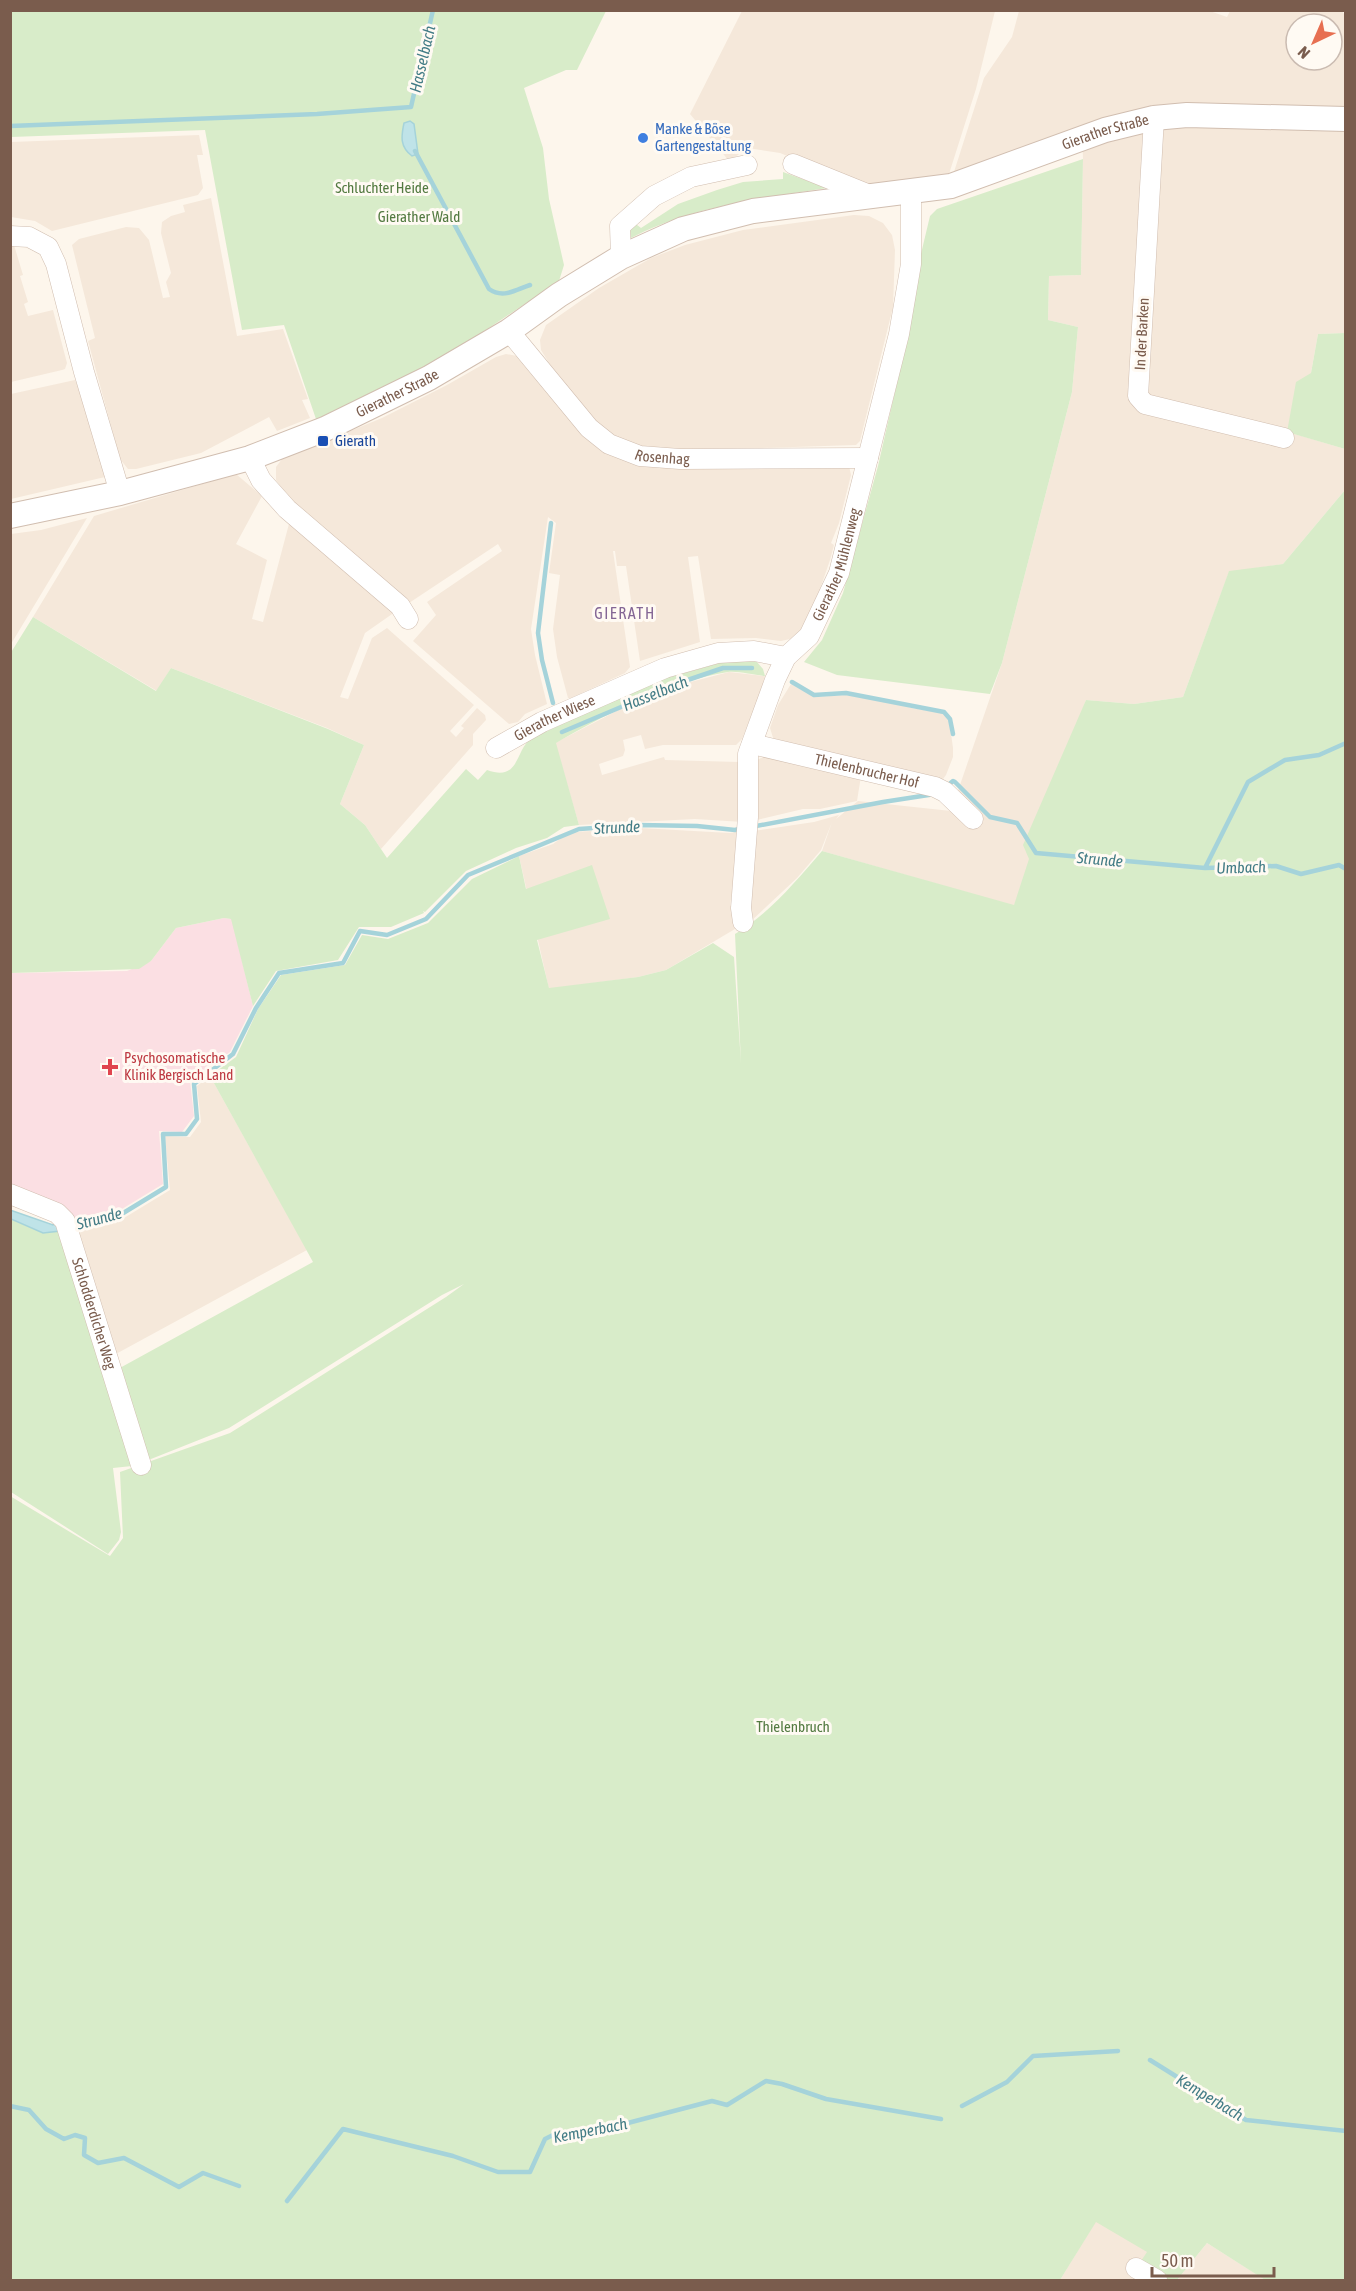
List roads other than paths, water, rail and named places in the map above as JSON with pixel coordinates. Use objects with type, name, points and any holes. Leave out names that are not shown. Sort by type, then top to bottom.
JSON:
[{"type":"street","name":"Gierather Straße","points":[[10,516],[120,493],[250,458],[325,429],[429,378],[509,331],[559,295],[621,257],[683,229],[753,211],[910,193],[951,186],[1106,130],[1154,118],[1187,116],[1346,119]]},
{"type":"street","name":"In der Barken","points":[[1154,118],[1138,396],[1144,404],[1284,438]]},
{"type":"street","name":"Gierather Straße","points":[[793,164],[875,197]]},
{"type":"street","points":[[621,257],[620,226],[654,196],[691,177],[747,165]]},
{"type":"street","name":"Gierather Mühlenweg","points":[[743,922],[741,909],[748,817],[747,761],[775,680],[786,657],[809,636],[839,573],[899,334],[911,264],[910,193]]},
{"type":"street","points":[[10,236],[29,237],[48,247],[56,264],[84,372],[120,493]]},
{"type":"street","name":"Rosenhag","points":[[509,331],[589,428],[609,444],[640,456],[680,459],[868,458]]},
{"type":"street","points":[[250,458],[261,480],[287,509],[400,606],[408,619]]},
{"type":"street","name":"Gierather Wiese","points":[[496,748],[542,722],[665,668],[718,653],[754,651],[786,657]]},
{"type":"street","name":"Thielenbrucher Hof","points":[[752,744],[940,790],[973,819]]},
{"type":"street","name":"Schlodderdicher Weg","points":[[10,1194],[57,1213],[66,1226],[141,1465]]},
{"type":"street","points":[[1136,2268],[1157,2280]]},
{"type":"water","points":[[410,121],[414,124],[418,154],[412,156],[405,149],[402,137],[404,123]]},
{"type":"water","points":[[10,1210],[53,1225],[57,1222],[60,1231],[43,1233],[11,1219]]},
{"type":"waterway","points":[[10,126],[317,114],[411,107],[433,10]]},
{"type":"waterway","name":"Hasselbach","points":[[415,151],[489,289],[504,293],[530,285]]},
{"type":"waterway","name":"Hasselbach","points":[[551,523],[538,633],[553,703]]},
{"type":"waterway","name":"Hasselbach","points":[[562,732],[673,685],[723,668],[752,668]]},
{"type":"waterway","name":"Hasselbach","points":[[792,682],[814,695],[846,693],[944,712],[950,719],[953,734]]},
{"type":"waterway","name":"Strunde","points":[[947,786],[955,782],[990,817],[1017,823],[1036,853],[1205,868],[1248,782],[1285,760],[1319,755],[1346,743]]},
{"type":"waterway","name":"Strunde","points":[[751,827],[935,794]]},
{"type":"waterway","name":"Strunde","points":[[70,1226],[120,1215],[166,1187],[163,1134],[186,1134],[197,1119],[194,1084],[233,1054],[256,1008],[279,973],[343,963],[360,931],[387,935],[426,919],[468,875],[579,829],[639,825],[697,826],[735,830],[743,828]]},
{"type":"waterway","name":"Umbach","points":[[1205,868],[1276,866],[1301,874],[1339,865],[1346,869]]},
{"type":"waterway","name":"Kemperbach","points":[[962,2106],[1007,2082],[1033,2056],[1118,2051]]},
{"type":"waterway","name":"Kemperbach","points":[[1150,2060],[1246,2120],[1346,2131]]},
{"type":"waterway","name":"Kemperbach","points":[[287,2201],[343,2129],[453,2156],[498,2172],[530,2172],[545,2139],[557,2133],[601,2130],[712,2101],[727,2105],[766,2081],[826,2099],[941,2119]]},
{"type":"waterway","name":"Kemperbach","points":[[10,2106],[29,2110],[46,2129],[64,2139],[75,2135],[85,2138],[84,2155],[98,2163],[124,2158],[179,2187],[203,2173],[239,2186]]},
{"type":"place","name":"Manke & Böse Gartengestaltung","points":[[643,138]]},
{"type":"place","name":"Gierath","points":[[323,441]]},
{"type":"place","name":"Psychosomatische Klinik Bergisch Land","points":[[110,1067]]},
{"type":"district","name":"GIERATH","points":[[625,613]]},
{"type":"park label","name":"Schluchter Heide","points":[[382,188]]},
{"type":"park label","name":"Gierather Wald","points":[[419,217]]},
{"type":"park label","name":"Thielenbruch","points":[[793,1727]]}]
